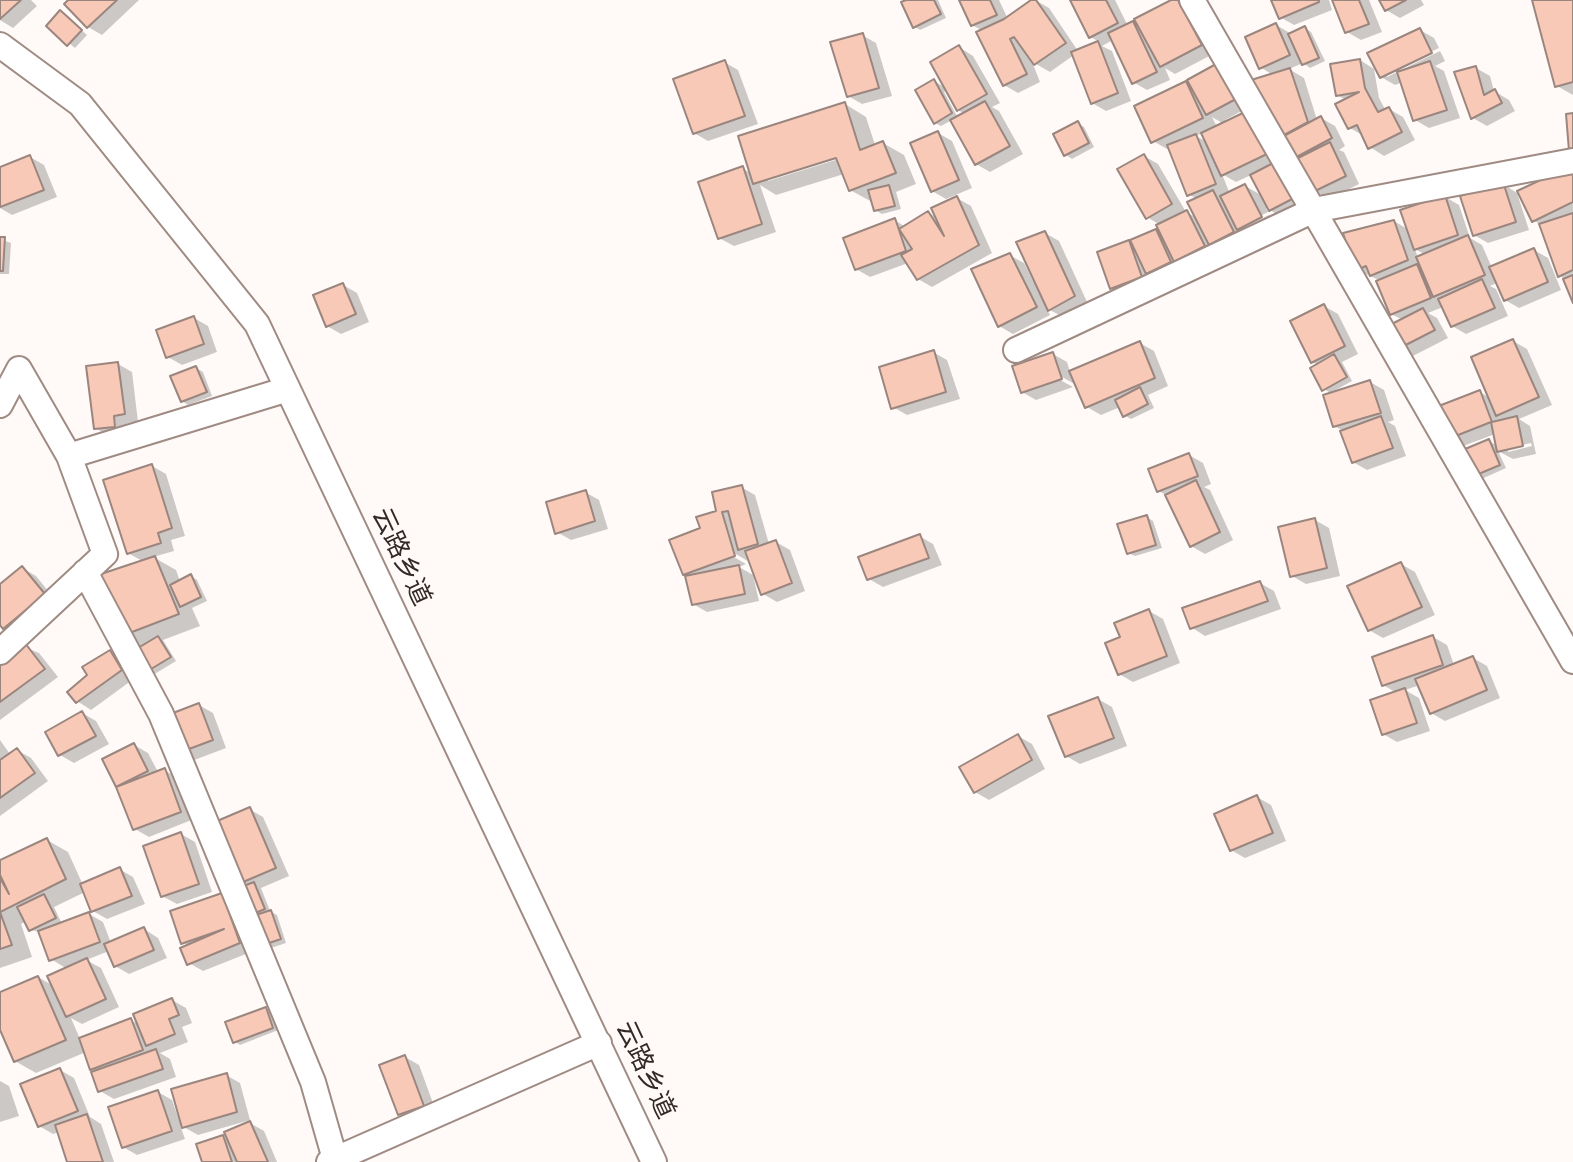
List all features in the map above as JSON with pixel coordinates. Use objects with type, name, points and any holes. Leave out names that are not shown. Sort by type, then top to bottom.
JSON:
[{"type":"street","points":[[1192,0],[1573,660]]},
{"type":"street","name":"云路乡道","points":[[0,45],[80,104],[257,324],[654,1162]]},
{"type":"street","points":[[1016,350],[1314,210],[1573,160]]},
{"type":"street","points":[[0,405],[19,369],[69,456],[105,554],[0,652]]},
{"type":"street","points":[[69,456],[288,389]]},
{"type":"street","points":[[85,572],[161,714],[313,1082],[332,1161],[599,1043]]},
{"type":"building","points":[[0,0],[21,0],[0,19]]},
{"type":"building","points":[[68,0],[117,0],[87,28],[64,4]]},
{"type":"building","points":[[934,0],[941,14],[913,28],[901,2]]},
{"type":"building","points":[[959,0],[990,0],[997,15],[971,26]]},
{"type":"building","points":[[1031,0],[1036,0],[1066,43],[1034,65],[1014,37],[1010,39],[1027,74],[1003,86],[976,32],[1004,19]]},
{"type":"building","points":[[1070,0],[1106,0],[1118,23],[1089,38]]},
{"type":"building","points":[[1171,0],[1178,0],[1202,45],[1160,67],[1134,19]]},
{"type":"building","points":[[1271,0],[1319,0],[1319,2],[1279,19]]},
{"type":"building","points":[[1332,0],[1359,0],[1369,24],[1345,33]]},
{"type":"building","points":[[1379,0],[1406,0],[1385,11]]},
{"type":"building","points":[[1532,0],[1573,0],[1573,82],[1555,87]]},
{"type":"building","points":[[60,10],[82,30],[67,46],[46,26]]},
{"type":"building","points":[[1133,21],[1157,72],[1132,84],[1108,33]]},
{"type":"building","points":[[1276,23],[1290,55],[1259,69],[1245,37]]},
{"type":"building","points":[[1305,26],[1319,58],[1302,65],[1288,34]]},
{"type":"building","points":[[1420,28],[1432,53],[1380,78],[1367,53]]},
{"type":"building","points":[[863,33],[879,88],[847,97],[830,42]]},
{"type":"building","points":[[1098,41],[1118,93],[1091,104],[1071,52]]},
{"type":"building","points":[[959,45],[987,94],[957,111],[930,62]]},
{"type":"building","points":[[1360,59],[1365,88],[1378,112],[1389,107],[1402,132],[1368,149],[1357,125],[1348,129],[1335,104],[1359,92],[1336,96],[1330,64]]},
{"type":"building","points":[[725,60],[745,116],[693,134],[673,79]]},
{"type":"building","points":[[1430,61],[1447,110],[1413,121],[1397,72]]},
{"type":"building","points":[[1216,64],[1236,99],[1206,115],[1187,80]]},
{"type":"building","points":[[1476,66],[1484,95],[1495,89],[1502,103],[1471,119],[1454,72]]},
{"type":"building","points":[[1290,68],[1308,122],[1275,140],[1251,80]]},
{"type":"building","points":[[934,79],[952,113],[934,124],[915,90]]},
{"type":"building","points":[[1186,81],[1203,118],[1151,143],[1134,106]]},
{"type":"building","points":[[985,101],[1010,146],[975,165],[950,120]]},
{"type":"building","points":[[845,102],[860,150],[883,141],[896,173],[849,191],[836,158],[753,184],[738,136]]},
{"type":"building","points":[[1247,111],[1267,154],[1221,176],[1201,133]]},
{"type":"building","points":[[1573,113],[1573,151],[1569,151],[1566,114]]},
{"type":"building","points":[[1321,116],[1332,138],[1291,160],[1280,138]]},
{"type":"building","points":[[1078,121],[1089,143],[1064,156],[1053,134]]},
{"type":"building","points":[[938,131],[959,180],[931,192],[910,143]]},
{"type":"building","points":[[1196,134],[1216,184],[1187,196],[1167,145]]},
{"type":"building","points":[[1330,142],[1346,176],[1313,192],[1296,159]]},
{"type":"building","points":[[1144,154],[1172,204],[1146,219],[1117,169]]},
{"type":"building","points":[[30,155],[44,190],[0,207],[0,167]]},
{"type":"building","points":[[1279,160],[1298,196],[1269,211],[1250,175]]},
{"type":"building","points":[[1573,165],[1573,202],[1532,222],[1517,191]]},
{"type":"building","points":[[743,166],[762,224],[718,239],[698,182]]},
{"type":"building","points":[[1503,182],[1516,222],[1473,236],[1460,196]]},
{"type":"building","points":[[1245,184],[1262,217],[1237,230],[1220,196]]},
{"type":"building","points":[[889,185],[895,206],[874,211],[868,190]]},
{"type":"building","points":[[1213,190],[1234,232],[1209,245],[1187,202]]},
{"type":"building","points":[[1445,195],[1458,235],[1414,250],[1400,210]]},
{"type":"building","points":[[957,196],[979,245],[917,280],[901,255],[912,249],[899,229],[928,211],[944,236],[931,208]]},
{"type":"building","points":[[1187,210],[1205,246],[1174,262],[1156,225]]},
{"type":"building","points":[[1573,213],[1573,270],[1558,277],[1539,224]]},
{"type":"building","points":[[895,218],[906,251],[855,270],[843,238]]},
{"type":"building","points":[[1394,220],[1408,260],[1370,276],[1366,266],[1355,271],[1343,233]]},
{"type":"building","points":[[1156,229],[1171,262],[1146,274],[1130,240]]},
{"type":"building","points":[[1045,231],[1075,296],[1048,311],[1016,242]]},
{"type":"building","points":[[1468,235],[1485,275],[1433,297],[1416,257]]},
{"type":"building","points":[[0,237],[5,237],[3,271],[0,271]]},
{"type":"building","points":[[1129,240],[1142,277],[1110,289],[1097,252]]},
{"type":"building","points":[[1534,248],[1548,282],[1504,301],[1489,267]]},
{"type":"building","points":[[1010,253],[1037,307],[998,327],[971,269]]},
{"type":"building","points":[[1417,264],[1431,298],[1390,315],[1376,281]]},
{"type":"building","points":[[1573,275],[1573,303],[1563,279]]},
{"type":"building","points":[[1482,279],[1495,308],[1451,327],[1438,299]]},
{"type":"building","points":[[343,283],[356,314],[326,327],[313,295]]},
{"type":"building","points":[[1324,304],[1345,346],[1311,363],[1290,321]]},
{"type":"building","points":[[1423,308],[1435,330],[1392,352],[1380,330]]},
{"type":"building","points":[[194,316],[204,344],[166,358],[156,330]]},
{"type":"building","points":[[1513,339],[1539,397],[1496,416],[1471,357]]},
{"type":"building","points":[[1140,341],[1155,378],[1085,408],[1069,371]]},
{"type":"building","points":[[934,350],[946,392],[891,409],[879,367]]},
{"type":"building","points":[[1053,352],[1062,379],[1021,393],[1012,366]]},
{"type":"building","points":[[1334,354],[1347,377],[1322,391],[1310,368]]},
{"type":"building","points":[[118,362],[125,414],[114,416],[115,427],[94,429],[86,366]]},
{"type":"building","points":[[196,366],[207,392],[181,402],[170,376]]},
{"type":"building","points":[[1370,380],[1381,413],[1333,427],[1323,395]]},
{"type":"building","points":[[1140,387],[1148,404],[1123,417],[1115,400]]},
{"type":"building","points":[[1480,390],[1492,422],[1517,416],[1523,446],[1497,452],[1491,422],[1443,441],[1431,409]]},
{"type":"building","points":[[1381,416],[1393,448],[1352,463],[1340,431]]},
{"type":"building","points":[[1489,439],[1500,465],[1469,478],[1458,452]]},
{"type":"building","points":[[1189,453],[1198,476],[1157,492],[1148,469]]},
{"type":"building","points":[[152,464],[172,528],[158,533],[161,543],[127,554],[103,480]]},
{"type":"building","points":[[1196,480],[1220,532],[1190,547],[1165,495]]},
{"type":"building","points":[[742,485],[758,544],[738,550],[728,511],[722,512],[735,556],[683,575],[669,540],[700,528],[696,517],[716,511],[712,492]]},
{"type":"building","points":[[586,490],[595,521],[555,534],[546,502]]},
{"type":"building","points":[[1147,515],[1156,545],[1127,554],[1117,524]]},
{"type":"building","points":[[1315,518],[1327,568],[1290,577],[1278,527]]},
{"type":"building","points":[[920,534],[929,558],[867,580],[858,557]]},
{"type":"building","points":[[776,540],[792,583],[761,595],[745,551]]},
{"type":"building","points":[[155,556],[179,614],[119,637],[98,575]]},
{"type":"building","points":[[1401,562],[1422,607],[1368,631],[1347,586]]},
{"type":"building","points":[[739,565],[745,594],[692,605],[685,576]]},
{"type":"building","points":[[22,566],[45,594],[3,629],[0,625],[0,584]]},
{"type":"building","points":[[191,574],[201,597],[180,607],[170,585]]},
{"type":"building","points":[[1260,581],[1268,601],[1190,629],[1182,608]]},
{"type":"building","points":[[1149,609],[1167,656],[1118,675],[1105,643],[1120,637],[1114,623]]},
{"type":"building","points":[[1433,635],[1443,665],[1382,686],[1372,657]]},
{"type":"building","points":[[158,636],[171,657],[146,672],[133,651]]},
{"type":"building","points":[[25,643],[45,669],[0,702],[0,662]]},
{"type":"building","points":[[110,650],[122,670],[76,703],[67,692],[87,675],[82,667]]},
{"type":"building","points":[[1473,656],[1487,690],[1430,714],[1415,679]]},
{"type":"building","points":[[1405,688],[1417,723],[1382,735],[1370,700]]},
{"type":"building","points":[[1098,697],[1114,738],[1065,757],[1048,716]]},
{"type":"building","points":[[199,703],[213,740],[173,755],[160,718]]},
{"type":"building","points":[[82,711],[96,736],[58,756],[45,732]]},
{"type":"building","points":[[1018,734],[1032,760],[974,793],[959,767]]},
{"type":"building","points":[[134,743],[148,771],[116,787],[102,759]]},
{"type":"building","points":[[17,748],[35,773],[0,798],[0,760]]},
{"type":"building","points":[[165,768],[181,812],[133,830],[116,787]]},
{"type":"building","points":[[1257,795],[1273,833],[1230,851],[1214,814]]},
{"type":"building","points":[[250,807],[276,868],[229,888],[203,827]]},
{"type":"building","points":[[181,832],[199,884],[161,897],[143,846]]},
{"type":"building","points":[[47,838],[66,879],[0,912],[0,878],[9,894],[0,875],[0,860]]},
{"type":"building","points":[[120,867],[132,896],[91,912],[80,884]]},
{"type":"building","points":[[254,882],[265,909],[236,921],[225,893]]},
{"type":"building","points":[[222,893],[240,943],[187,965],[180,948],[224,929],[181,944],[170,911]]},
{"type":"building","points":[[44,894],[56,918],[29,931],[17,907]]},
{"type":"building","points":[[271,910],[281,939],[251,949],[241,920]]},
{"type":"building","points":[[0,912],[12,945],[0,949]]},
{"type":"building","points":[[89,912],[100,942],[49,961],[38,931]]},
{"type":"building","points":[[144,927],[154,950],[114,967],[104,944]]},
{"type":"building","points":[[87,958],[106,999],[66,1017],[47,976]]},
{"type":"building","points":[[38,976],[66,1040],[14,1062],[0,1030],[0,992]]},
{"type":"building","points":[[172,998],[179,1015],[169,1019],[175,1034],[146,1046],[133,1014]]},
{"type":"building","points":[[266,1007],[273,1028],[233,1043],[225,1022]]},
{"type":"building","points":[[131,1018],[143,1050],[90,1070],[79,1038]]},
{"type":"building","points":[[156,1049],[163,1069],[98,1092],[91,1072]]},
{"type":"building","points":[[405,1055],[424,1106],[398,1115],[379,1065]]},
{"type":"building","points":[[60,1068],[78,1111],[38,1127],[20,1084]]},
{"type":"building","points":[[227,1073],[237,1112],[182,1128],[171,1089]]},
{"type":"building","points":[[158,1090],[172,1131],[122,1148],[108,1107]]},
{"type":"building","points":[[87,1114],[103,1162],[67,1162],[55,1125]]},
{"type":"building","points":[[250,1121],[268,1162],[237,1162],[224,1132]]},
{"type":"building","points":[[223,1135],[232,1162],[202,1162],[196,1144]]}]
